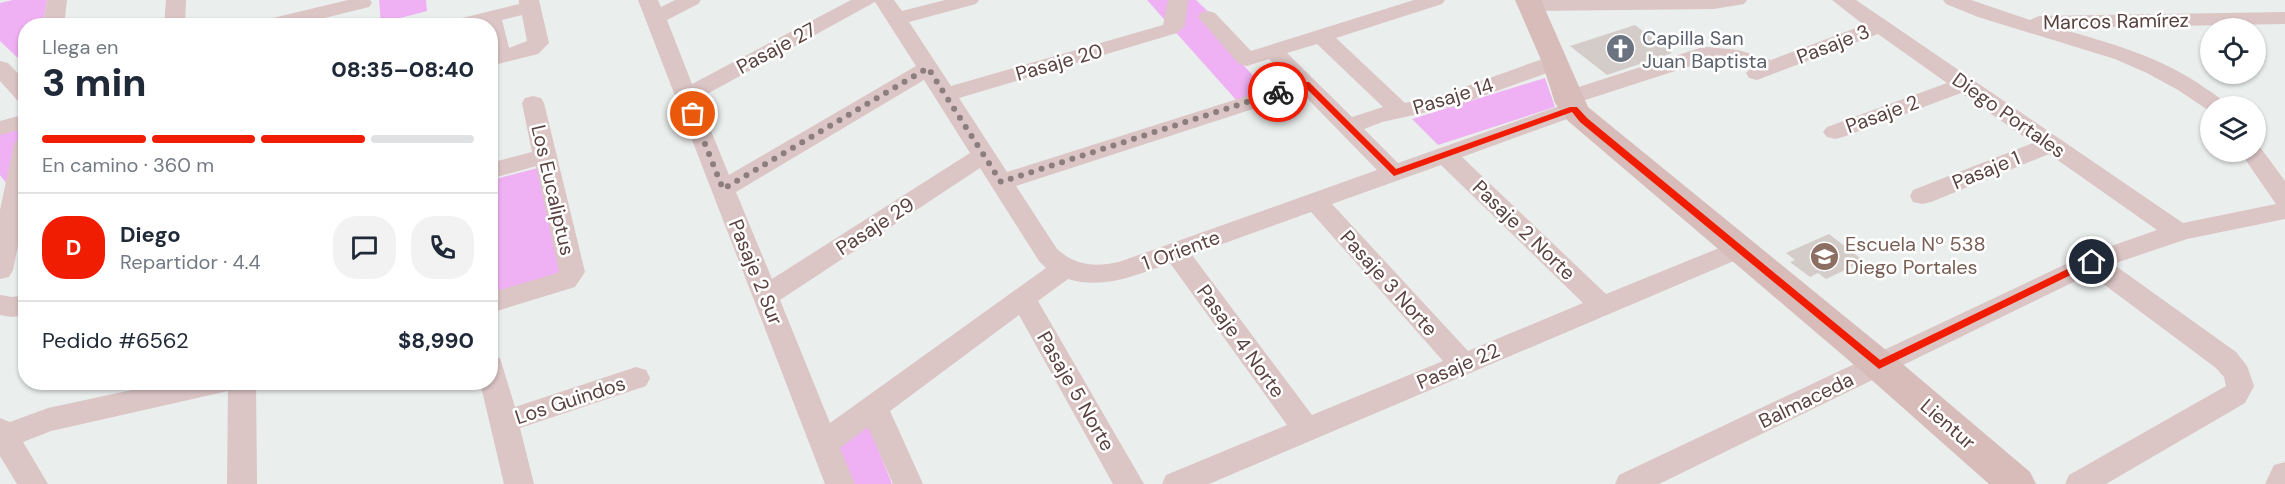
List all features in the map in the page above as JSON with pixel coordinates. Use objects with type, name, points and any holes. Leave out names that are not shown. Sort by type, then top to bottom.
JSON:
[{"type":"main road","points":[[1530,3],[1571,103]]},
{"type":"main road","name":"Lientur","points":[[1571,103],[1583,120],[1879,365],[2016,484]]},
{"type":"street","points":[[54,18],[57,0]]},
{"type":"street","points":[[652,9],[691,0]]},
{"type":"street","name":"Pasaje 27","points":[[686,96],[866,0]]},
{"type":"street","points":[[840,484],[825,443],[1063,269],[1048,255],[890,9],[969,0]]},
{"type":"street","name":"Pasaje 20","points":[[945,95],[1173,28],[1178,0]]},
{"type":"street","points":[[1208,18],[1247,59],[1435,0]]},
{"type":"street","points":[[1530,3],[1714,3],[1737,0]]},
{"type":"street","name":"Diego Portales","points":[[1842,0],[2177,231]]},
{"type":"street","points":[[1953,0],[2153,67],[2191,87],[2202,96]]},
{"type":"street","points":[[176,18],[181,1]]},
{"type":"street","points":[[295,18],[362,1],[364,18]]},
{"type":"street","points":[[483,18],[530,4],[538,40],[535,46],[498,58]]},
{"type":"street","name":"Pasaje 2 Sur","points":[[652,9],[825,443]]},
{"type":"street","name":"Marcos Ramírez","points":[[2018,23],[2285,18]]},
{"type":"street","name":"Pasaje 3","points":[[1762,71],[1880,26]]},
{"type":"street","points":[[1321,36],[1400,111]]},
{"type":"street","points":[[1273,51],[1394,173]]},
{"type":"street","name":"1 Oriente","points":[[1063,269],[1091,274],[1113,273],[1176,252],[1445,155],[1571,103],[1708,53],[1738,56],[1762,71]]},
{"type":"street","name":"Pasaje 14","points":[[1348,126],[1400,111],[1447,101],[1556,62]]},
{"type":"street","points":[[0,68],[18,87]]},
{"type":"street","points":[[723,189],[928,68]]},
{"type":"street","points":[[1001,182],[1306,84]]},
{"type":"street","name":"Pasaje 2","points":[[1834,132],[1964,84]]},
{"type":"street","name":"Los Eucaliptus","points":[[498,300],[569,278],[572,272],[532,103]]},
{"type":"street","points":[[0,128],[18,123]]},
{"type":"street","name":"Pasaje 1","points":[[1922,196],[2051,144]]},
{"type":"street","name":"Pasaje 29","points":[[766,296],[984,155]]},
{"type":"street","name":"Pasaje 2 Norte","points":[[1445,155],[1602,306]]},
{"type":"street","points":[[498,169],[546,156]]},
{"type":"street","points":[[2259,162],[2285,199]]},
{"type":"street","points":[[0,270],[18,183]]},
{"type":"street","name":"Pasaje 3 Norte","points":[[1316,201],[1463,364]]},
{"type":"street","name":"Balmaceda","points":[[1644,481],[2092,262],[2140,242],[2177,231],[2229,219],[2285,210]]},
{"type":"street","name":"Pasaje 22","points":[[1177,484],[1739,249]]},
{"type":"street","name":"Pasaje 4 Norte","points":[[1176,252],[1306,429]]},
{"type":"street","points":[[2080,484],[2235,395],[2241,386],[2237,374],[2226,360],[2092,262]]},
{"type":"street","name":"Pasaje 5 Norte","points":[[1023,298],[1129,484]]},
{"type":"street","name":"Los Guindos","points":[[504,422],[636,378]]},
{"type":"street","points":[[33,484],[1,434],[48,420],[185,390]]},
{"type":"street","points":[[242,390],[242,484]]},
{"type":"street","points":[[496,390],[519,484]]},
{"type":"street","points":[[874,407],[908,484]]},
{"type":"street","points":[[2280,484],[2285,474]]},
{"type":"shaded area","points":[[13,0],[47,0],[44,18],[18,18],[18,58],[0,41],[0,3]]},
{"type":"shaded area","points":[[379,0],[426,0],[427,11],[400,18],[381,18]]},
{"type":"shaded area","points":[[1147,0],[1196,0],[1250,52],[1236,57],[1266,90],[1237,101]]},
{"type":"shaded area","points":[[1545,78],[1555,107],[1438,145],[1412,119]]},
{"type":"shaded area","points":[[18,129],[18,148],[6,183],[0,175],[0,133]]},
{"type":"shaded area","points":[[538,168],[565,274],[498,294],[498,178]]},
{"type":"shaded area","points":[[868,424],[892,484],[850,484],[836,447]]},
{"type":"building","name":"Capilla San Juan Baptista","points":[[1635,25],[1672,53],[1607,75],[1570,46]]},
{"type":"building","name":"Escuela Nº 538 Diego Portales","points":[[1829,234],[1864,261],[1826,279],[1818,273],[1810,277],[1790,262],[1795,260],[1786,253]]},
{"type":"way so far","points":[[693,114],[723,189],[928,68],[1001,182],[1278,92]]},
{"type":"place","name":"Capilla San Juan Baptista","points":[[1621,49]]},
{"type":"place","name":"Escuela Nº 538 Diego Portales","points":[[1824,256]]},
{"type":"route","points":[[1278,92],[1306,84],[1394,173],[1574,109],[1583,120],[1879,365],[2092,262]]}]
